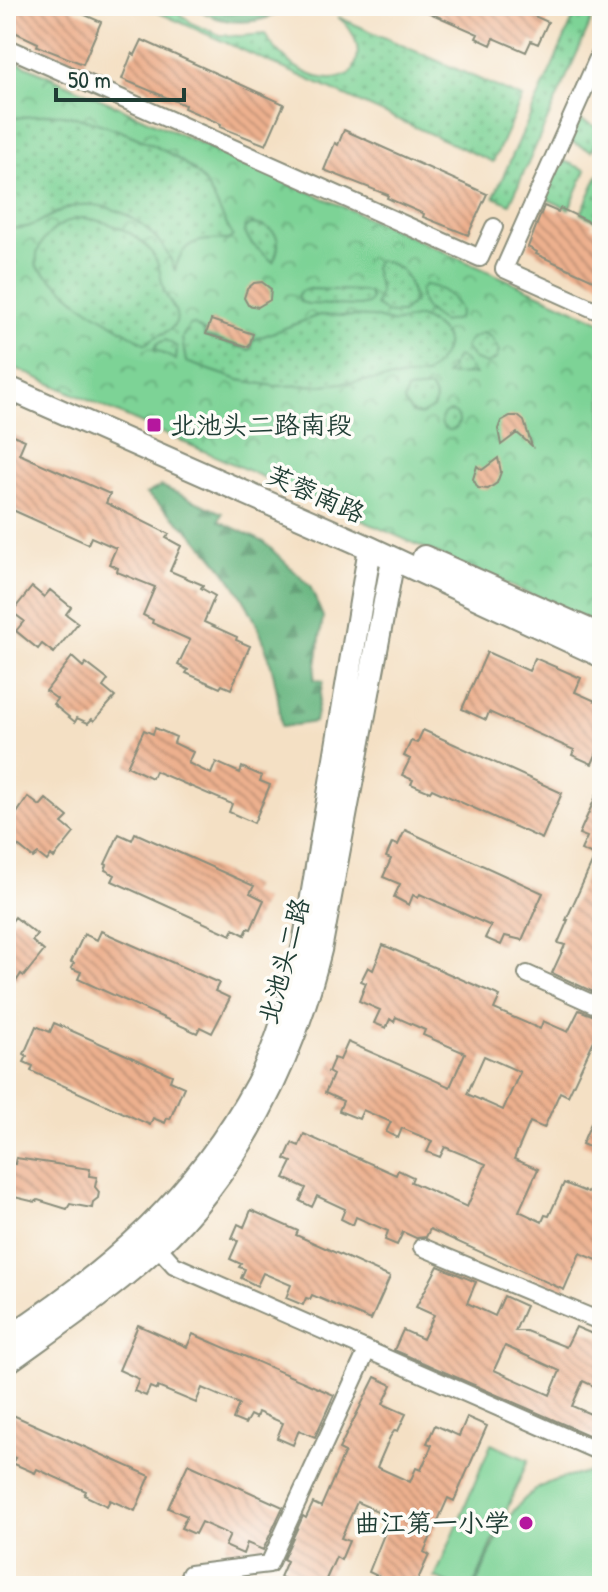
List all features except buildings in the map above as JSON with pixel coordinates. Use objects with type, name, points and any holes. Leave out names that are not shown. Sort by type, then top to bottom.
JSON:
[{"type":"main road","name":"芙蓉南路","points":[[6,371],[602,636]]},
{"type":"main road","name":"芙蓉南路","points":[[6,387],[370,548],[602,656]]},
{"type":"main road","name":"北池头二路","points":[[6,1339],[86,1285],[168,1208],[203,1168],[258,1082],[291,992],[304,945],[370,548]]},
{"type":"main road","name":"北池头二路","points":[[6,1363],[118,1282],[158,1247],[229,1162],[271,1089],[306,1005],[330,900],[393,559]]},
{"type":"street","points":[[6,47],[480,258],[494,227]]},
{"type":"street","points":[[602,49],[504,269],[602,313]]},
{"type":"street","points":[[527,974],[602,1008]]},
{"type":"street","points":[[158,1247],[174,1265],[602,1453]]},
{"type":"street","points":[[422,1247],[602,1322]]},
{"type":"street","points":[[185,1586],[190,1574],[269,1564],[367,1351]]},
{"type":"green space","points":[[144,6],[171,6],[193,24],[220,35],[265,34],[290,63],[326,79],[351,73],[357,58],[353,35],[338,17],[522,98],[493,162]]},
{"type":"green space","points":[[193,6],[290,6],[267,18],[242,22],[216,18]]},
{"type":"green space","points":[[579,6],[598,6],[510,204],[494,197]]},
{"type":"green space","points":[[6,57],[602,322],[602,626],[6,364]]},
{"type":"green space","points":[[50,114],[107,126],[170,154],[199,176],[233,236],[228,240],[201,241],[187,247],[175,271],[160,243],[149,231],[122,213],[106,207],[75,206],[33,225],[6,227],[6,126],[15,118]]},
{"type":"green space","points":[[576,118],[602,129],[592,151],[567,140]]},
{"type":"green space","points":[[557,158],[586,170],[569,209],[540,196]]},
{"type":"green space","points":[[598,175],[602,177],[602,223],[581,214]]},
{"type":"green space","points":[[84,218],[126,231],[151,252],[176,314],[176,322],[171,329],[146,344],[82,305],[37,267],[39,249],[50,233],[66,222]]},
{"type":"green space","points":[[252,224],[273,231],[276,236],[278,247],[273,262],[252,244],[244,232],[245,227]]},
{"type":"green space","points":[[379,260],[400,269],[408,279],[414,302],[402,313],[387,313],[376,305],[380,291],[374,267]]},
{"type":"green space","points":[[424,285],[449,296],[460,310],[458,319],[443,322],[426,309],[420,296]]},
{"type":"green space","points":[[301,291],[361,291],[369,293],[371,299],[368,304],[360,306],[300,302],[298,296]]},
{"type":"green space","points":[[319,315],[373,317],[394,323],[419,317],[439,329],[446,343],[445,350],[426,375],[322,385],[275,386],[239,380],[186,362],[182,338],[189,325],[193,324],[205,332],[204,336],[250,350],[253,340]]},
{"type":"green space","points":[[482,333],[491,337],[499,351],[496,359],[487,364],[475,360],[465,348],[470,339]]},
{"type":"green space","points":[[166,340],[177,347],[176,360],[154,349]]},
{"type":"green space","points":[[457,357],[463,359],[475,374],[446,375]]},
{"type":"green space","points":[[431,388],[436,400],[433,408],[421,415],[412,413],[404,402],[407,390]]},
{"type":"green space","points":[[446,412],[454,412],[459,421],[457,428],[446,430],[441,425],[441,417]]},
{"type":"green space","points":[[161,486],[222,513],[219,521],[264,542],[310,586],[323,617],[314,679],[323,681],[315,722],[281,727],[277,690],[257,624],[241,595],[200,542],[146,494]]},
{"type":"green space","points":[[491,1444],[528,1460],[474,1586],[455,1586],[435,1578]]},
{"type":"green space","points":[[590,1472],[602,1475],[602,1586],[476,1586],[504,1525],[524,1499],[553,1481]]},
{"type":"place","name":"北池头二路南段","points":[[154,425]]},
{"type":"place","name":"曲江第一小学","points":[[526,1523]]}]
